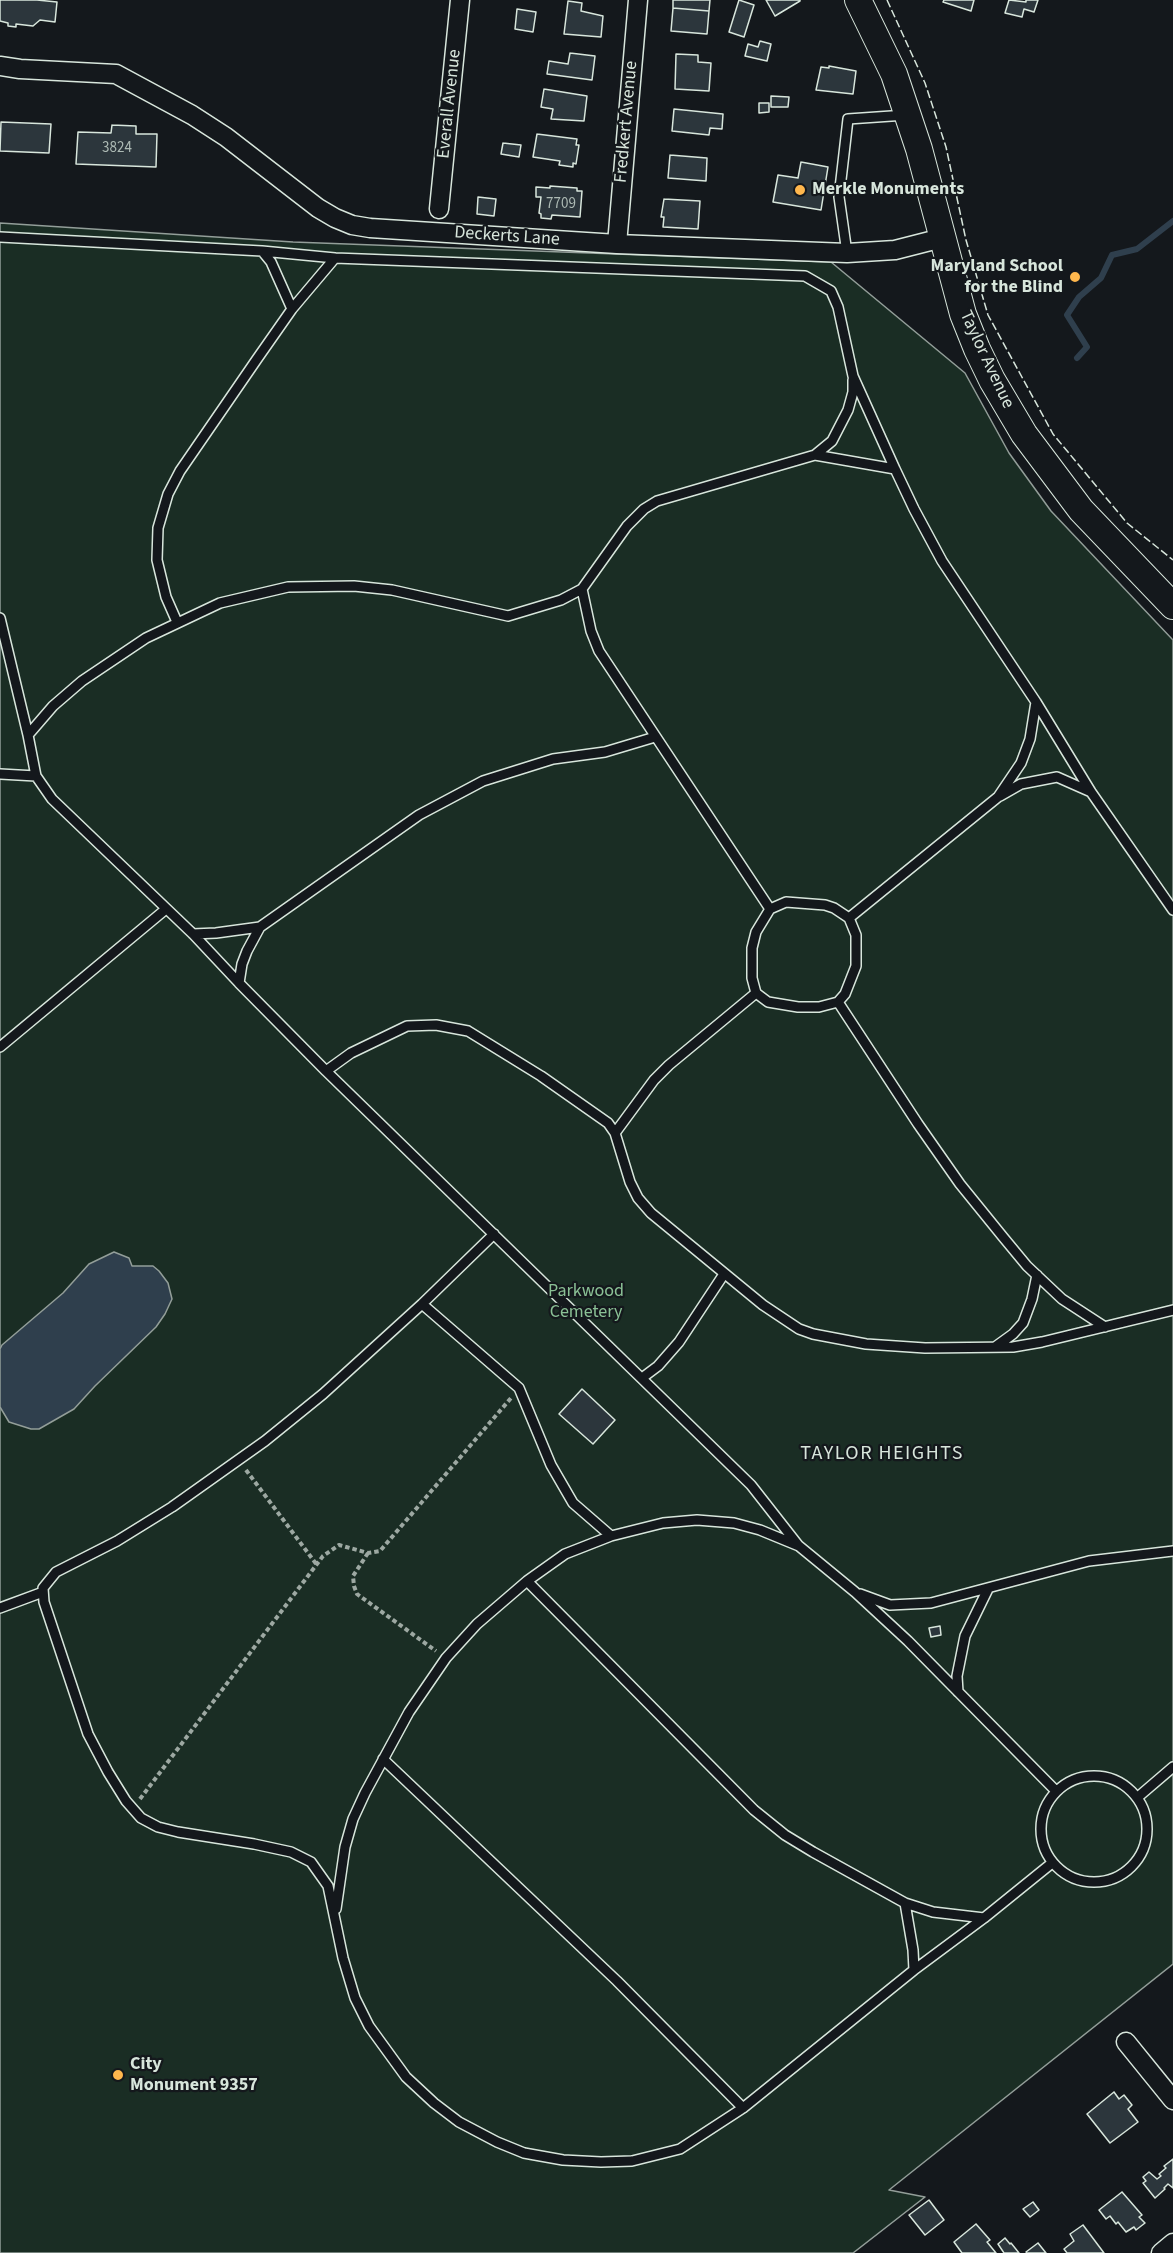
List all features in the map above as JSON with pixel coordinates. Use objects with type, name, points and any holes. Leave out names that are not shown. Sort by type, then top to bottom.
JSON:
[{"type":"main road","name":"Taylor Avenue","points":[[858,0],[894,74],[908,114],[954,284],[977,349],[1024,434],[1081,510],[1173,606]]},
{"type":"street","name":"Everall Avenue","points":[[440,208],[460,0]]},
{"type":"street","name":"Fredkert Avenue","points":[[617,244],[638,0]]},
{"type":"street","name":"Deckerts Lane","points":[[0,66],[116,74],[192,115],[226,137],[318,208],[352,225],[406,231],[617,244],[847,253],[895,250],[942,238]]},
{"type":"street","points":[[1126,2042],[1173,2100]]},
{"type":"street","points":[[1161,2253],[1173,2244]]},
{"type":"lane","points":[[847,253],[839,198],[848,118],[908,114]]},
{"type":"lane","points":[[0,237],[262,251],[334,258],[805,276],[831,291],[838,307],[853,376],[853,392],[848,410],[832,441],[815,455],[657,501],[644,509],[627,526],[582,589],[561,600],[508,616],[393,590],[354,586],[288,587],[220,603],[146,638],[82,681],[53,706],[28,735]]},
{"type":"lane","points":[[262,251],[279,277],[292,309]]},
{"type":"lane","points":[[177,622],[163,587],[157,560],[158,528],[163,509],[180,471],[292,309],[334,258]]},
{"type":"lane","points":[[853,376],[914,509],[942,561],[1036,702],[1091,792],[1173,910]]},
{"type":"lane","points":[[815,455],[896,469]]},
{"type":"lane","points":[[582,589],[591,631],[599,651],[770,909]]},
{"type":"lane","points":[[0,618],[36,776],[52,799],[194,933],[239,983],[326,1071],[751,1485],[799,1546],[855,1592],[1056,1791]]},
{"type":"lane","points":[[998,797],[1021,763],[1030,740],[1036,702]]},
{"type":"lane","points":[[239,983],[242,964],[260,927],[418,815],[483,781],[553,759],[605,752],[655,737]]},
{"type":"lane","points":[[0,774],[36,776]]},
{"type":"lane","points":[[849,918],[998,797],[1021,784],[1057,777],[1091,792]]},
{"type":"lane","points":[[786,902],[825,904],[849,918],[856,935],[856,966],[845,994],[838,1002],[819,1007],[798,1007],[768,1002],[756,993],[752,978],[752,948],[756,932],[770,909],[786,902]]},
{"type":"lane","points":[[0,1047],[166,909]]},
{"type":"lane","points":[[194,933],[216,933],[260,927]]},
{"type":"lane","points":[[615,1133],[654,1080],[669,1065],[756,993]]},
{"type":"lane","points":[[838,1002],[960,1184],[1037,1275],[1062,1299],[1105,1327]]},
{"type":"lane","points":[[326,1071],[351,1053],[407,1026],[452,1027],[468,1031],[494,1045],[608,1123],[615,1133],[624,1169],[638,1198],[651,1213],[784,1320],[813,1334],[866,1344],[925,1348],[996,1347],[1042,1342],[1173,1310]]},
{"type":"lane","points":[[494,1234],[423,1304],[323,1394],[239,1460],[172,1507],[117,1541],[56,1572],[43,1588],[47,1612],[88,1734],[108,1772],[133,1809],[141,1818],[168,1830],[254,1844],[300,1856],[311,1862],[328,1886],[336,1915],[343,1958],[355,1998],[369,2026],[406,2077],[459,2122],[524,2153],[563,2160],[632,2161],[660,2156],[680,2149],[743,2108],[914,1970],[1052,1863]]},
{"type":"lane","points":[[642,1378],[658,1366],[679,1342],[724,1274]]},
{"type":"lane","points":[[996,1347],[1023,1323],[1032,1299],[1037,1275]]},
{"type":"lane","points":[[423,1304],[519,1388],[551,1465],[573,1503],[611,1536]]},
{"type":"lane","points":[[336,1915],[345,1847],[351,1828],[365,1793],[409,1712],[446,1658],[477,1624],[527,1581],[564,1554],[611,1536],[663,1522],[697,1520],[734,1523],[760,1530],[799,1546]]},
{"type":"lane","points":[[855,1592],[890,1605],[931,1603],[1089,1561],[1173,1551]]},
{"type":"lane","points":[[527,1581],[754,1810],[785,1834],[905,1903],[933,1912],[984,1918]]},
{"type":"lane","points":[[958,1692],[957,1676],[965,1636],[988,1589]]},
{"type":"lane","points":[[0,1608],[43,1592]]},
{"type":"lane","points":[[383,1759],[616,1981],[743,2108]]},
{"type":"lane","points":[[1138,1797],[1173,1767]]},
{"type":"lane","points":[[1099,1775],[1127,1786],[1138,1797],[1147,1820],[1146,1845],[1139,1860],[1127,1871],[1113,1880],[1096,1883],[1080,1881],[1065,1874],[1052,1863],[1045,1852],[1040,1826],[1045,1807],[1056,1791],[1069,1781],[1083,1776],[1099,1775]]},
{"type":"lane","points":[[905,1903],[914,1970]]},
{"type":"path","points":[[133,1809],[323,1556],[339,1545],[368,1553],[380,1551],[519,1388]]},
{"type":"path","points":[[239,1460],[317,1565]]},
{"type":"path","points":[[368,1553],[353,1576],[357,1594],[446,1658]]},
{"type":"green space","name":"Parkwood Cemetery","points":[[0,223],[293,242],[831,262],[965,373],[1009,453],[1051,511],[1173,640],[1173,1964],[889,2190],[925,2197],[853,2253],[0,2253]]},
{"type":"water","points":[[114,1252],[129,1258],[132,1266],[153,1266],[159,1271],[168,1283],[172,1299],[165,1314],[156,1327],[74,1409],[39,1429],[31,1429],[9,1422],[0,1407],[0,1349],[2,1345],[63,1293],[89,1264]]},
{"type":"building","points":[[0,0],[57,2],[55,22],[40,20],[33,26],[16,24],[16,27],[8,26],[8,23],[0,21]]},
{"type":"building","points":[[673,0],[710,0],[709,11],[673,8]]},
{"type":"building","points":[[739,0],[754,5],[744,37],[729,32]]},
{"type":"building","points":[[766,0],[800,0],[800,1],[775,16]]},
{"type":"building","points":[[944,0],[974,0],[971,11],[943,2]]},
{"type":"building","points":[[1009,0],[1026,2],[1026,0],[1038,0],[1034,12],[1024,9],[1022,17],[1005,13]]},
{"type":"building","points":[[568,1],[582,3],[581,11],[603,16],[601,37],[564,34]]},
{"type":"building","points":[[673,8],[709,11],[707,34],[671,31]]},
{"type":"building","points":[[517,9],[536,12],[533,32],[515,29]]},
{"type":"building","points":[[760,41],[771,44],[767,61],[745,56],[748,44],[758,47]]},
{"type":"building","points":[[570,53],[595,56],[592,80],[547,74],[549,61],[568,64]]},
{"type":"building","points":[[676,54],[698,55],[698,62],[711,63],[709,91],[675,89]]},
{"type":"building","points":[[829,66],[856,71],[853,94],[816,90],[821,67],[829,68]]},
{"type":"building","points":[[544,89],[587,96],[584,121],[551,119],[553,109],[541,107]]},
{"type":"building","points":[[771,96],[789,97],[788,107],[771,107]]},
{"type":"building","points":[[759,103],[769,103],[769,112],[759,113]]},
{"type":"building","points":[[674,109],[723,114],[722,129],[710,128],[709,135],[672,131]]},
{"type":"building","points":[[1,122],[51,124],[49,153],[0,151]]},
{"type":"building","points":[[112,125],[136,126],[136,134],[157,134],[156,167],[76,164],[78,132],[111,133]]},
{"type":"building","points":[[537,134],[577,139],[576,145],[579,145],[576,164],[573,163],[573,167],[559,165],[560,161],[533,157]]},
{"type":"building","points":[[503,143],[521,145],[519,157],[501,154]]},
{"type":"building","points":[[670,155],[707,158],[706,181],[668,178]]},
{"type":"building","name":"Merkle Monuments","points":[[801,162],[828,167],[821,210],[773,202],[778,175],[798,178]]},
{"type":"building","points":[[550,186],[577,188],[577,191],[582,191],[580,217],[552,215],[551,219],[541,218],[539,213],[541,197],[536,197],[536,187],[550,188]]},
{"type":"building","points":[[478,197],[496,199],[494,216],[477,214]]},
{"type":"building","points":[[664,199],[700,201],[698,229],[663,227],[664,217],[661,217]]},
{"type":"building","points":[[582,1389],[615,1420],[593,1444],[559,1414]]},
{"type":"building","points":[[940,1626],[941,1635],[931,1637],[929,1628]]},
{"type":"building","points":[[1114,2092],[1119,2099],[1124,2095],[1132,2105],[1128,2109],[1138,2122],[1110,2143],[1087,2114]]},
{"type":"building","points":[[1173,2159],[1173,2188],[1168,2184],[1155,2198],[1143,2183],[1146,2181],[1143,2177],[1149,2172],[1157,2179],[1166,2168],[1164,2166]]},
{"type":"building","points":[[1122,2192],[1142,2215],[1139,2217],[1145,2223],[1136,2230],[1134,2227],[1126,2232],[1118,2222],[1116,2224],[1110,2216],[1106,2219],[1099,2210]]},
{"type":"building","points":[[929,2200],[944,2220],[925,2235],[909,2215]]},
{"type":"building","points":[[1033,2202],[1039,2210],[1030,2217],[1023,2209]]},
{"type":"building","points":[[976,2224],[990,2240],[987,2242],[996,2253],[962,2253],[954,2242]]},
{"type":"building","points":[[1083,2225],[1104,2253],[1067,2253],[1064,2249],[1074,2241],[1070,2234]]},
{"type":"building","points":[[1005,2238],[1019,2253],[1004,2253],[998,2244]]},
{"type":"building","points":[[1038,2243],[1046,2253],[1026,2252]]},
{"type":"waterway","points":[[1077,358],[1087,347],[1067,315],[1079,297],[1101,278],[1112,255],[1137,249],[1173,221]]},
{"type":"fence","points":[[887,0],[925,83],[946,147],[966,240],[988,315],[1053,434],[1127,523],[1173,560]]},
{"type":"place","name":"Merkle Monuments","points":[[800,190]]},
{"type":"place","name":"Maryland School for the Blind","points":[[1075,277]]},
{"type":"place","name":"City Monument 9357","points":[[118,2075]]},
{"type":"district","name":"TAYLOR HEIGHTS","points":[[882,1455]]}]
